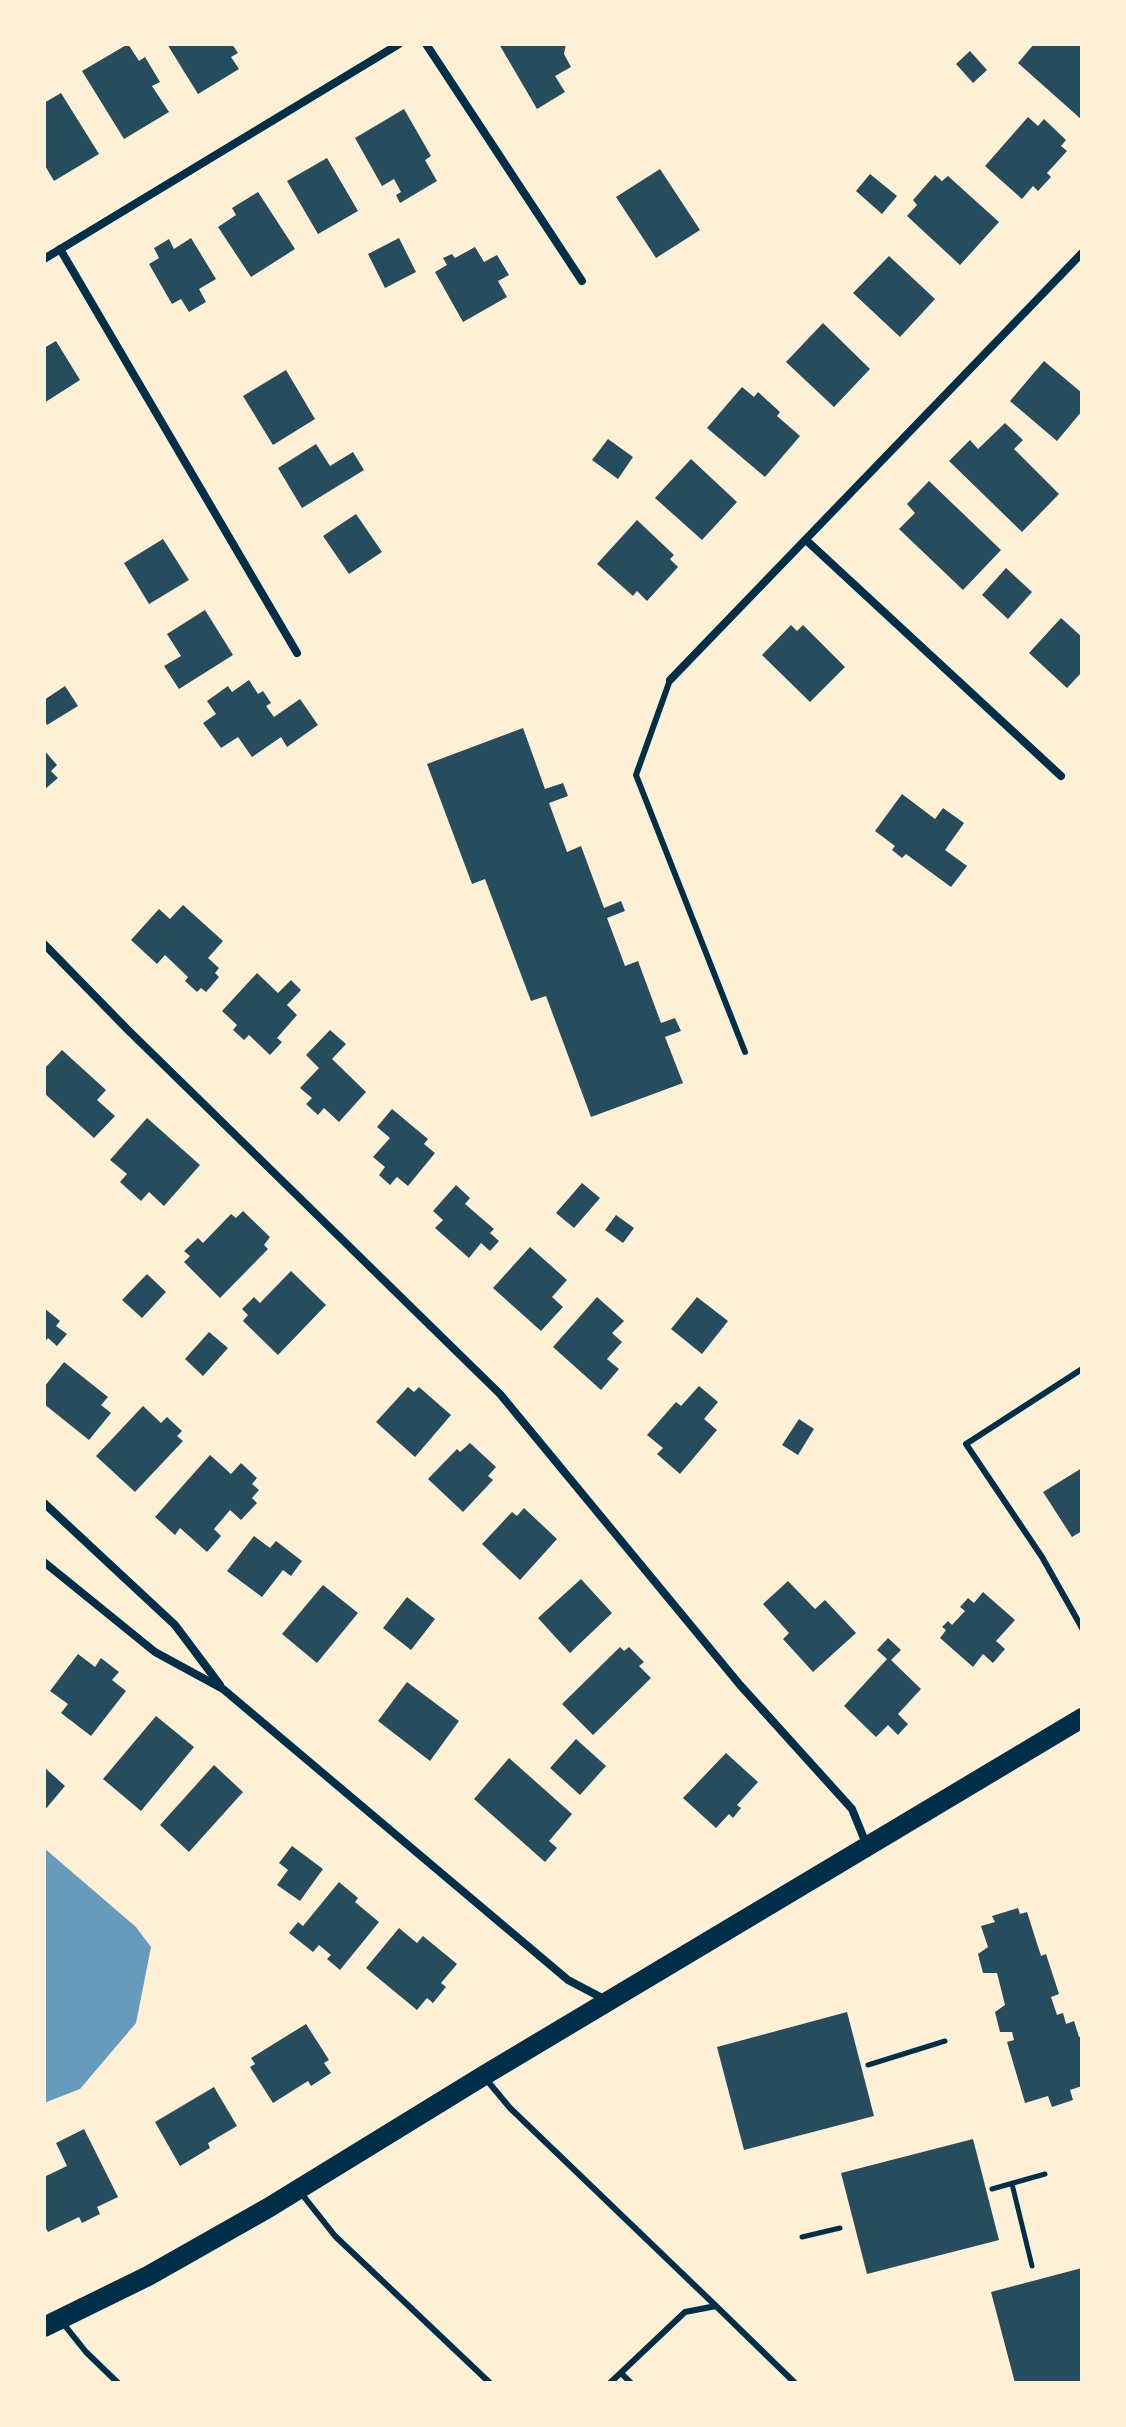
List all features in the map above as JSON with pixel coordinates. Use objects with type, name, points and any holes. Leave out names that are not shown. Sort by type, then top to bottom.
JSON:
[{"type":"main road","points":[[52,2323],[148,2276],[298,2189],[1082,1718]]},
{"type":"street","points":[[44,259],[399,44]]},
{"type":"street","points":[[426,44],[582,281]]},
{"type":"street","points":[[60,249],[297,653]]},
{"type":"street","points":[[670,680],[1082,253]]},
{"type":"street","points":[[806,540],[1061,776]]},
{"type":"street","points":[[44,944],[500,1394],[740,1685],[852,1809],[867,1847]]},
{"type":"street","points":[[44,1503],[175,1625],[223,1689]]},
{"type":"street","points":[[44,1562],[155,1652],[223,1689],[568,1980],[609,2001]]},
{"type":"lane","points":[[670,680],[636,775],[745,1052]]},
{"type":"lane","points":[[1082,1369],[966,1444],[1042,1557],[1082,1628]]},
{"type":"lane","points":[[483,2076],[510,2108],[795,2383]]},
{"type":"lane","points":[[298,2189],[335,2236],[490,2383]]},
{"type":"lane","points":[[610,2383],[685,2312],[716,2306]]},
{"type":"lane","points":[[52,2323],[118,2383]]},
{"type":"lane","points":[[622,2374],[631,2383]]},
{"type":"path","points":[[868,2065],[945,2041]]},
{"type":"path","points":[[992,2189],[1045,2174]]},
{"type":"path","points":[[1012,2184],[1032,2266]]},
{"type":"path","points":[[802,2237],[840,2228]]},
{"type":"water","points":[[44,1848],[136,1927],[151,1947],[136,2023],[80,2089],[44,2103]]},
{"type":"building","points":[[128,44],[139,61],[145,57],[160,82],[152,86],[169,112],[124,139],[82,71]]},
{"type":"building","points":[[167,44],[232,44],[238,53],[231,57],[239,69],[198,94]]},
{"type":"building","points":[[499,44],[566,44],[564,54],[571,67],[555,76],[565,92],[537,109]]},
{"type":"building","points":[[1034,44],[1078,44],[1082,47],[1082,120],[1018,63]]},
{"type":"building","points":[[970,51],[987,70],[973,83],[956,64]]},
{"type":"building","points":[[61,93],[99,154],[54,181],[44,164],[44,103]]},
{"type":"building","points":[[404,109],[431,156],[425,160],[437,181],[400,203],[396,195],[401,192],[394,179],[382,186],[355,138]]},
{"type":"building","points":[[1028,117],[1038,126],[1044,119],[1066,140],[1061,146],[1067,151],[1047,173],[1051,177],[1038,191],[1033,186],[1022,199],[985,166]]},
{"type":"building","points":[[327,158],[358,211],[318,234],[287,181]]},
{"type":"building","points":[[660,169],[700,230],[656,258],[616,197]]},
{"type":"building","points":[[870,174],[897,196],[882,214],[856,191]]},
{"type":"building","points":[[935,175],[942,181],[948,176],[999,222],[960,265],[907,216],[917,205],[913,200]]},
{"type":"building","points":[[258,192],[295,249],[251,277],[218,227],[236,215],[232,208]]},
{"type":"building","points":[[191,238],[216,279],[199,289],[206,302],[189,312],[181,299],[172,304],[149,264],[159,258],[154,248],[169,239],[174,249]]},
{"type":"building","points":[[399,238],[416,272],[385,288],[368,254]]},
{"type":"building","points":[[475,247],[484,262],[497,255],[509,275],[498,281],[507,297],[463,322],[435,272],[447,265],[443,258],[452,254],[455,258]]},
{"type":"building","points":[[889,256],[935,299],[900,337],[853,293]]},
{"type":"building","points":[[823,323],[870,369],[834,407],[786,362]]},
{"type":"building","points":[[56,341],[80,380],[44,403],[44,348]]},
{"type":"building","points":[[1044,361],[1082,393],[1082,411],[1057,441],[1010,401]]},
{"type":"building","points":[[286,370],[315,419],[273,445],[243,396]]},
{"type":"building","points":[[742,387],[754,397],[758,392],[780,412],[777,416],[800,436],[765,477],[707,428]]},
{"type":"building","points":[[1005,423],[1023,440],[1014,449],[1059,494],[1022,532],[949,461],[970,440],[978,449]]},
{"type":"building","points":[[608,439],[633,457],[618,479],[592,460]]},
{"type":"building","points":[[316,444],[330,466],[353,452],[364,470],[302,508],[278,468]]},
{"type":"building","points":[[691,459],[737,502],[702,540],[655,498]]},
{"type":"building","points":[[929,481],[1001,550],[963,590],[899,529],[915,513],[907,504]]},
{"type":"building","points":[[356,514],[382,552],[349,574],[323,536]]},
{"type":"building","points":[[637,520],[674,555],[670,559],[678,567],[647,601],[637,591],[633,596],[597,564]]},
{"type":"building","points":[[163,539],[189,580],[149,604],[124,563]]},
{"type":"building","points":[[1006,568],[1032,592],[1008,619],[982,595]]},
{"type":"building","points":[[205,610],[233,655],[179,689],[164,666],[181,656],[167,634]]},
{"type":"building","points":[[1061,618],[1082,637],[1082,672],[1067,688],[1029,653]]},
{"type":"building","points":[[791,625],[797,631],[803,625],[845,667],[810,702],[762,655]]},
{"type":"building","points":[[249,680],[258,694],[263,691],[271,703],[266,706],[274,717],[300,699],[318,725],[287,747],[281,737],[252,757],[238,737],[221,748],[203,723],[216,714],[207,701],[228,686],[232,692]]},
{"type":"building","points":[[65,686],[78,706],[47,725],[44,700]]},
{"type":"building","points":[[523,728],[545,789],[563,783],[568,796],[549,803],[567,852],[581,846],[604,908],[621,901],[625,911],[607,918],[625,966],[638,961],[661,1023],[675,1018],[681,1031],[665,1037],[683,1083],[591,1117],[546,996],[531,1001],[485,879],[472,884],[427,764]]},
{"type":"building","points":[[44,750],[57,765],[51,771],[58,778],[44,790]]},
{"type":"building","points":[[902,794],[935,819],[943,808],[964,823],[945,850],[967,866],[951,887],[906,854],[902,858],[892,850],[895,846],[875,831]]},
{"type":"building","points":[[183,905],[223,941],[208,958],[219,968],[215,973],[219,977],[206,992],[201,988],[197,992],[185,981],[188,977],[165,955],[157,964],[131,940],[159,909],[170,919]]},
{"type":"building","points":[[257,973],[278,993],[291,980],[301,990],[287,1005],[297,1015],[277,1038],[282,1042],[270,1055],[249,1035],[244,1040],[233,1030],[237,1025],[222,1011]]},
{"type":"building","points":[[330,1030],[346,1044],[332,1059],[366,1092],[339,1122],[324,1108],[318,1115],[306,1104],[312,1098],[300,1088],[319,1068],[306,1055]]},
{"type":"building","points":[[62,1050],[106,1090],[97,1100],[115,1116],[94,1138],[44,1093],[44,1069]]},
{"type":"building","points":[[392,1109],[428,1139],[424,1144],[435,1153],[408,1186],[397,1177],[390,1185],[379,1175],[385,1167],[373,1157],[390,1138],[377,1127]]},
{"type":"building","points":[[147,1118],[200,1165],[164,1206],[149,1192],[141,1201],[120,1182],[127,1174],[110,1160]]},
{"type":"building","points":[[582,1183],[600,1198],[574,1228],[556,1213]]},
{"type":"building","points":[[456,1185],[470,1198],[465,1204],[494,1229],[490,1233],[499,1241],[490,1251],[481,1243],[469,1258],[435,1228],[443,1220],[433,1211]]},
{"type":"building","points":[[243,1211],[270,1237],[264,1245],[268,1249],[220,1298],[184,1262],[190,1256],[184,1251],[198,1238],[203,1243],[231,1214],[236,1218]]},
{"type":"building","points":[[616,1215],[634,1228],[623,1243],[605,1230]]},
{"type":"building","points":[[530,1247],[567,1280],[552,1297],[563,1307],[541,1331],[493,1288]]},
{"type":"building","points":[[291,1271],[326,1305],[278,1355],[243,1321],[248,1315],[242,1309],[254,1297],[260,1303]]},
{"type":"building","points":[[147,1274],[166,1292],[142,1318],[122,1300]]},
{"type":"building","points":[[597,1297],[624,1321],[612,1333],[622,1342],[607,1359],[619,1369],[601,1390],[553,1347]]},
{"type":"building","points":[[697,1297],[728,1321],[702,1354],[671,1329]]},
{"type":"building","points":[[44,1308],[60,1321],[56,1326],[67,1334],[57,1346],[48,1338],[44,1343]]},
{"type":"building","points":[[209,1332],[228,1348],[203,1376],[185,1359]]},
{"type":"building","points":[[64,1362],[108,1397],[101,1405],[111,1413],[89,1440],[44,1404],[44,1387]]},
{"type":"building","points":[[699,1386],[718,1402],[704,1419],[717,1430],[680,1474],[657,1454],[663,1448],[647,1435],[676,1402],[681,1406]]},
{"type":"building","points":[[408,1387],[414,1392],[419,1387],[451,1415],[415,1457],[376,1422]]},
{"type":"building","points":[[143,1406],[161,1423],[167,1417],[182,1431],[177,1436],[183,1441],[135,1492],[96,1456]]},
{"type":"building","points":[[799,1419],[814,1429],[798,1455],[782,1445]]},
{"type":"building","points":[[470,1443],[496,1467],[488,1476],[493,1480],[463,1512],[428,1479],[457,1449],[460,1452]]},
{"type":"building","points":[[210,1455],[231,1474],[241,1463],[257,1478],[252,1484],[259,1490],[252,1498],[257,1503],[241,1520],[230,1510],[214,1529],[221,1536],[207,1552],[180,1528],[175,1535],[155,1517]]},
{"type":"building","points":[[1082,1468],[1082,1531],[1072,1537],[1043,1492]]},
{"type":"building","points":[[524,1508],[557,1539],[520,1580],[482,1544],[512,1512],[517,1516]]},
{"type":"building","points":[[254,1536],[270,1548],[276,1541],[302,1561],[291,1576],[283,1570],[262,1597],[227,1571]]},
{"type":"building","points":[[581,1579],[612,1613],[570,1653],[538,1618]]},
{"type":"building","points":[[788,1581],[815,1609],[825,1600],[856,1633],[813,1672],[783,1639],[789,1633],[763,1604]]},
{"type":"building","points":[[323,1585],[358,1613],[317,1663],[282,1634]]},
{"type":"building","points":[[983,1592],[1015,1620],[996,1641],[1005,1649],[993,1663],[983,1654],[973,1667],[940,1638],[946,1630],[942,1627],[948,1621],[952,1625],[965,1611],[960,1607],[968,1598],[974,1603]]},
{"type":"building","points":[[407,1597],[435,1619],[411,1650],[383,1628]]},
{"type":"building","points":[[888,1638],[901,1650],[891,1660],[921,1689],[898,1714],[908,1724],[898,1735],[888,1725],[876,1737],[844,1706],[887,1659],[877,1650]]},
{"type":"building","points":[[620,1647],[624,1651],[629,1647],[644,1662],[639,1666],[651,1678],[593,1735],[562,1704]]},
{"type":"building","points":[[78,1654],[95,1667],[101,1658],[119,1672],[112,1680],[126,1691],[91,1736],[61,1713],[68,1704],[50,1691]]},
{"type":"building","points":[[407,1682],[459,1721],[430,1761],[378,1721]]},
{"type":"building","points":[[156,1716],[194,1747],[141,1811],[103,1779]]},
{"type":"building","points":[[576,1739],[606,1766],[580,1795],[550,1768]]},
{"type":"building","points":[[726,1753],[758,1782],[737,1805],[741,1808],[733,1818],[729,1814],[716,1828],[683,1798]]},
{"type":"building","points":[[509,1758],[572,1814],[549,1841],[557,1848],[545,1862],[474,1799]]},
{"type":"building","points":[[214,1765],[243,1792],[189,1852],[160,1825]]},
{"type":"building","points":[[44,1767],[65,1786],[44,1811]]},
{"type":"building","points":[[292,1846],[323,1869],[300,1901],[277,1885],[288,1870],[279,1863]]},
{"type":"building","points":[[339,1882],[358,1898],[355,1902],[379,1922],[340,1970],[327,1959],[331,1955],[319,1945],[313,1952],[289,1933],[298,1922],[303,1926]]},
{"type":"building","points":[[1018,1908],[1020,1914],[1027,1912],[1041,1956],[1046,1954],[1059,1994],[1051,1997],[1057,2015],[1063,2013],[1066,2024],[1074,2021],[1079,2037],[1082,2036],[1082,2086],[1070,2090],[1073,2100],[1052,2107],[1048,2096],[1025,2103],[1007,2042],[1014,2040],[1012,2032],[1000,2032],[995,2012],[1005,2005],[997,1973],[983,1973],[978,1954],[988,1947],[981,1926],[995,1922],[992,1916]]},
{"type":"building","points":[[399,1928],[417,1943],[423,1936],[457,1964],[441,1983],[446,1987],[433,2003],[427,1998],[417,2010],[366,1968]]},
{"type":"building","points":[[847,2012],[874,2116],[744,2150],[717,2047]]},
{"type":"building","points":[[306,2024],[329,2060],[324,2063],[331,2073],[311,2086],[308,2081],[273,2103],[250,2067],[255,2064],[251,2058]]},
{"type":"building","points":[[214,2087],[237,2126],[208,2143],[210,2148],[180,2166],[155,2122]]},
{"type":"building","points":[[84,2129],[118,2197],[97,2207],[100,2214],[82,2223],[79,2217],[48,2232],[44,2225],[44,2177],[67,2166],[56,2143]]},
{"type":"building","points":[[973,2139],[999,2240],[867,2274],[841,2173]]},
{"type":"building","points":[[1082,2268],[1082,2383],[1015,2383],[991,2292]]}]
